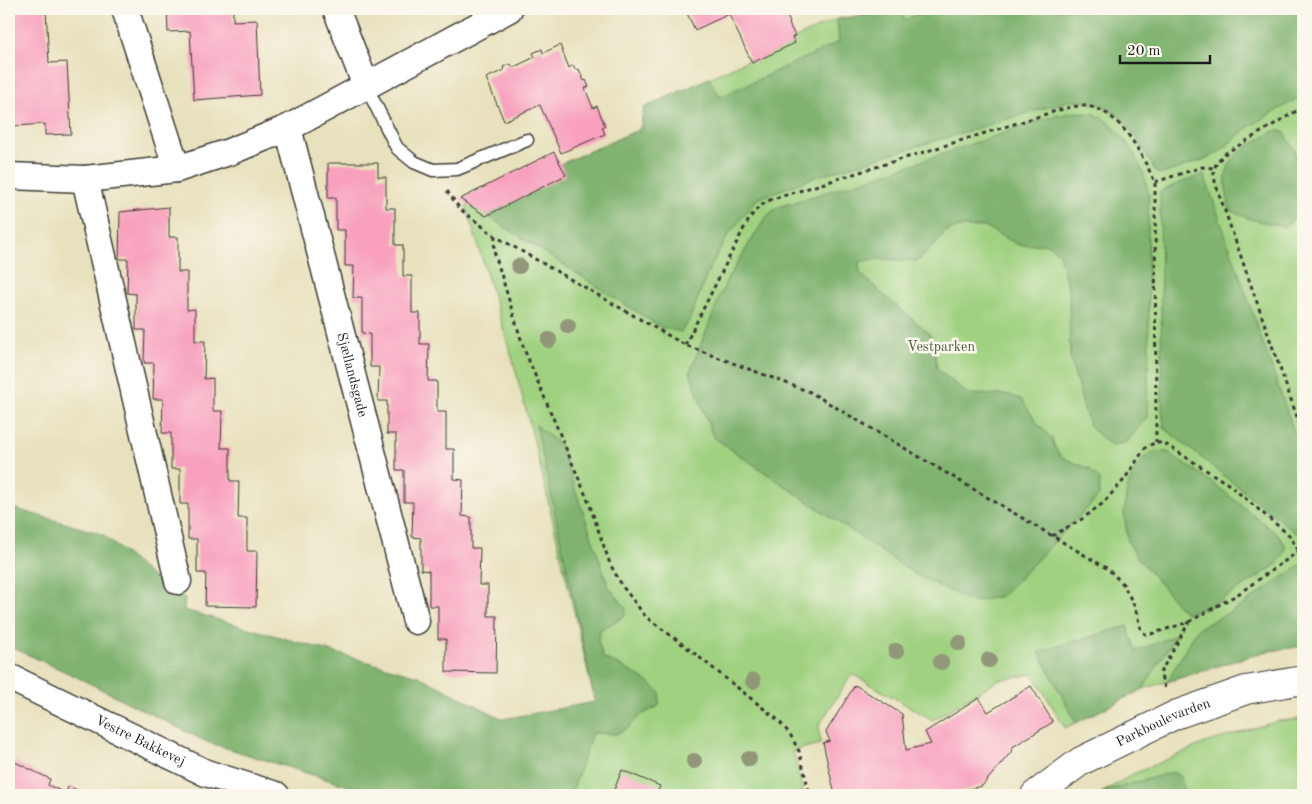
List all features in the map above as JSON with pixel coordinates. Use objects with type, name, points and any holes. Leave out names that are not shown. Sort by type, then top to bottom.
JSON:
[{"type":"street","points":[[125,9],[177,170]]},
{"type":"street","points":[[336,9],[366,86]]},
{"type":"street","points":[[9,176],[84,179],[177,170],[229,152],[288,128],[509,9]]},
{"type":"street","name":"Sjællandsgade","points":[[288,128],[416,621]]},
{"type":"street","points":[[84,179],[178,581]]},
{"type":"street","name":"Vestre Bakkevej","points":[[9,677],[206,773],[276,795]]},
{"type":"street","name":"Parkboulevarden","points":[[1034,795],[1081,762],[1175,715],[1246,690],[1303,680]]},
{"type":"lane","points":[[366,86],[397,148],[414,162],[433,170],[456,170],[526,140]]},
{"type":"path","points":[[685,345],[743,230],[753,213],[770,200],[1059,110],[1075,106],[1088,106],[1101,111],[1126,133],[1138,147],[1155,182],[1156,442]]},
{"type":"path","points":[[1303,107],[1226,153],[1216,163],[1214,168],[1218,191],[1303,434]]},
{"type":"path","points":[[1155,182],[1202,167],[1214,168]]},
{"type":"path","points":[[433,170],[460,208],[495,236],[685,345],[810,392],[1052,536],[1108,569],[1123,584],[1135,607],[1141,630],[1145,634],[1151,634],[1189,622],[1238,594],[1301,550],[1289,535],[1228,484],[1167,445],[1156,442],[1145,448],[1124,480],[1102,504],[1082,519],[1052,536]]},
{"type":"path","points":[[495,236],[494,252],[524,350],[589,503],[610,564],[622,587],[646,617],[778,720],[790,734],[799,751],[810,795]]},
{"type":"path","points":[[1175,715],[1160,673],[1189,622]]},
{"type":"green space","name":"Vestparken","points":[[912,9],[1303,9],[1303,646],[1262,652],[1143,689],[1065,728],[1033,674],[998,680],[933,720],[852,674],[819,725],[820,744],[793,751],[803,792],[792,795],[569,795],[595,702],[535,444],[513,361],[466,206],[640,129],[644,108],[837,19]]},
{"type":"green space","points":[[928,9],[1303,9],[1303,95],[1247,128],[1218,153],[1163,174],[1157,173],[1133,133],[1113,112],[1086,102],[1068,101],[815,177],[757,199],[729,234],[710,267],[689,321],[681,332],[660,327],[488,216],[497,192],[640,129],[644,108],[709,78],[720,97],[839,42],[837,19],[901,10],[905,20]]},
{"type":"green space","points":[[1074,112],[1095,114],[1110,123],[1132,149],[1144,175],[1149,196],[1147,417],[1127,442],[1111,446],[1089,426],[1070,358],[1069,293],[1059,253],[1047,244],[1019,245],[985,227],[959,227],[945,232],[935,245],[918,261],[876,259],[859,262],[860,273],[929,333],[934,346],[937,369],[968,394],[1011,395],[1022,400],[1037,423],[1052,439],[1061,457],[1090,469],[1100,480],[1099,496],[1002,596],[973,602],[916,575],[713,437],[690,372],[726,281],[766,217],[778,207],[881,175],[1047,118]]},
{"type":"green space","points":[[1277,130],[1285,133],[1295,151],[1300,180],[1302,210],[1286,227],[1250,219],[1230,210],[1226,186],[1227,171],[1234,158],[1255,142]]},
{"type":"green space","points":[[1204,174],[1303,457],[1303,535],[1295,532],[1164,428],[1162,409],[1160,192]]},
{"type":"green space","points":[[536,425],[560,445],[609,587],[626,608],[625,615],[601,629],[598,640],[603,658],[648,682],[660,693],[659,706],[641,715],[628,728],[616,734],[592,733],[571,795],[377,795],[207,742],[77,677],[9,646],[9,507],[102,534],[162,585],[185,598],[184,610],[418,676],[503,719],[595,702]]},
{"type":"green space","points":[[1156,451],[1168,452],[1216,485],[1278,535],[1285,544],[1285,552],[1277,564],[1207,608],[1185,613],[1137,557],[1128,542],[1124,513],[1127,488],[1135,470],[1146,456]]},
{"type":"green space","points":[[1303,563],[1303,646],[1263,652],[1167,682],[1197,629],[1238,608]]},
{"type":"green space","points":[[1127,626],[1136,651],[1176,635],[1143,689],[1076,723],[1039,652]]},
{"type":"green space","points":[[1303,719],[1303,795],[1098,795],[1133,774],[1205,743],[1278,721]]},
{"type":"green space","points":[[1173,772],[1181,777],[1184,788],[1181,795],[1098,795],[1105,791]]},
{"type":"building","points":[[9,9],[46,9],[49,63],[67,62],[71,134],[45,135],[45,124],[14,126],[11,68],[9,68]]},
{"type":"building","points":[[167,9],[233,9],[233,21],[257,20],[260,95],[194,100],[190,31],[168,32]]},
{"type":"building","points":[[685,9],[780,9],[784,17],[787,16],[795,36],[792,37],[795,43],[752,63],[729,14],[695,30]]},
{"type":"building","points":[[560,45],[569,68],[573,65],[576,70],[579,69],[584,81],[586,80],[589,87],[585,88],[593,108],[597,106],[605,126],[602,127],[605,134],[561,153],[540,105],[504,121],[486,78],[504,70],[503,67],[510,64],[514,67],[535,57],[533,53],[542,49],[543,53]]},
{"type":"building","points":[[554,152],[566,175],[486,216],[460,199]]},
{"type":"building","points":[[328,163],[378,163],[378,177],[386,177],[386,208],[395,208],[395,245],[403,245],[403,276],[412,276],[412,313],[420,313],[420,344],[429,344],[428,381],[437,381],[437,412],[446,412],[446,449],[454,449],[454,479],[463,480],[462,516],[471,517],[471,548],[480,548],[479,585],[488,585],[488,616],[497,616],[496,673],[446,672],[446,639],[438,639],[438,606],[429,606],[429,571],[421,570],[421,538],[412,537],[413,502],[404,502],[404,470],[396,470],[396,434],[387,434],[387,401],[378,401],[379,367],[370,367],[370,334],[362,333],[362,298],[353,298],[354,266],[345,266],[345,230],[336,230],[336,198],[328,198]]},
{"type":"building","points":[[169,207],[169,237],[178,237],[178,272],[187,272],[187,310],[195,309],[195,341],[205,341],[204,379],[213,378],[213,411],[222,411],[221,448],[230,448],[230,481],[239,481],[238,518],[247,518],[247,551],[257,551],[256,607],[205,606],[206,573],[197,573],[197,539],[188,539],[188,504],[180,504],[180,469],[171,469],[171,433],[162,433],[163,399],[153,399],[154,363],[144,363],[145,330],[136,330],[136,294],[127,293],[128,259],[119,259],[120,212]]},
{"type":"building","points":[[855,685],[902,714],[906,750],[931,744],[925,732],[979,698],[988,712],[1031,686],[1053,722],[1011,748],[1012,751],[982,786],[957,792],[957,795],[835,795],[823,743],[830,741],[826,732]]},
{"type":"building","points":[[9,759],[50,779],[48,785],[65,793],[69,786],[87,795],[9,795]]},
{"type":"building","points":[[622,770],[660,786],[656,795],[612,795]]}]
